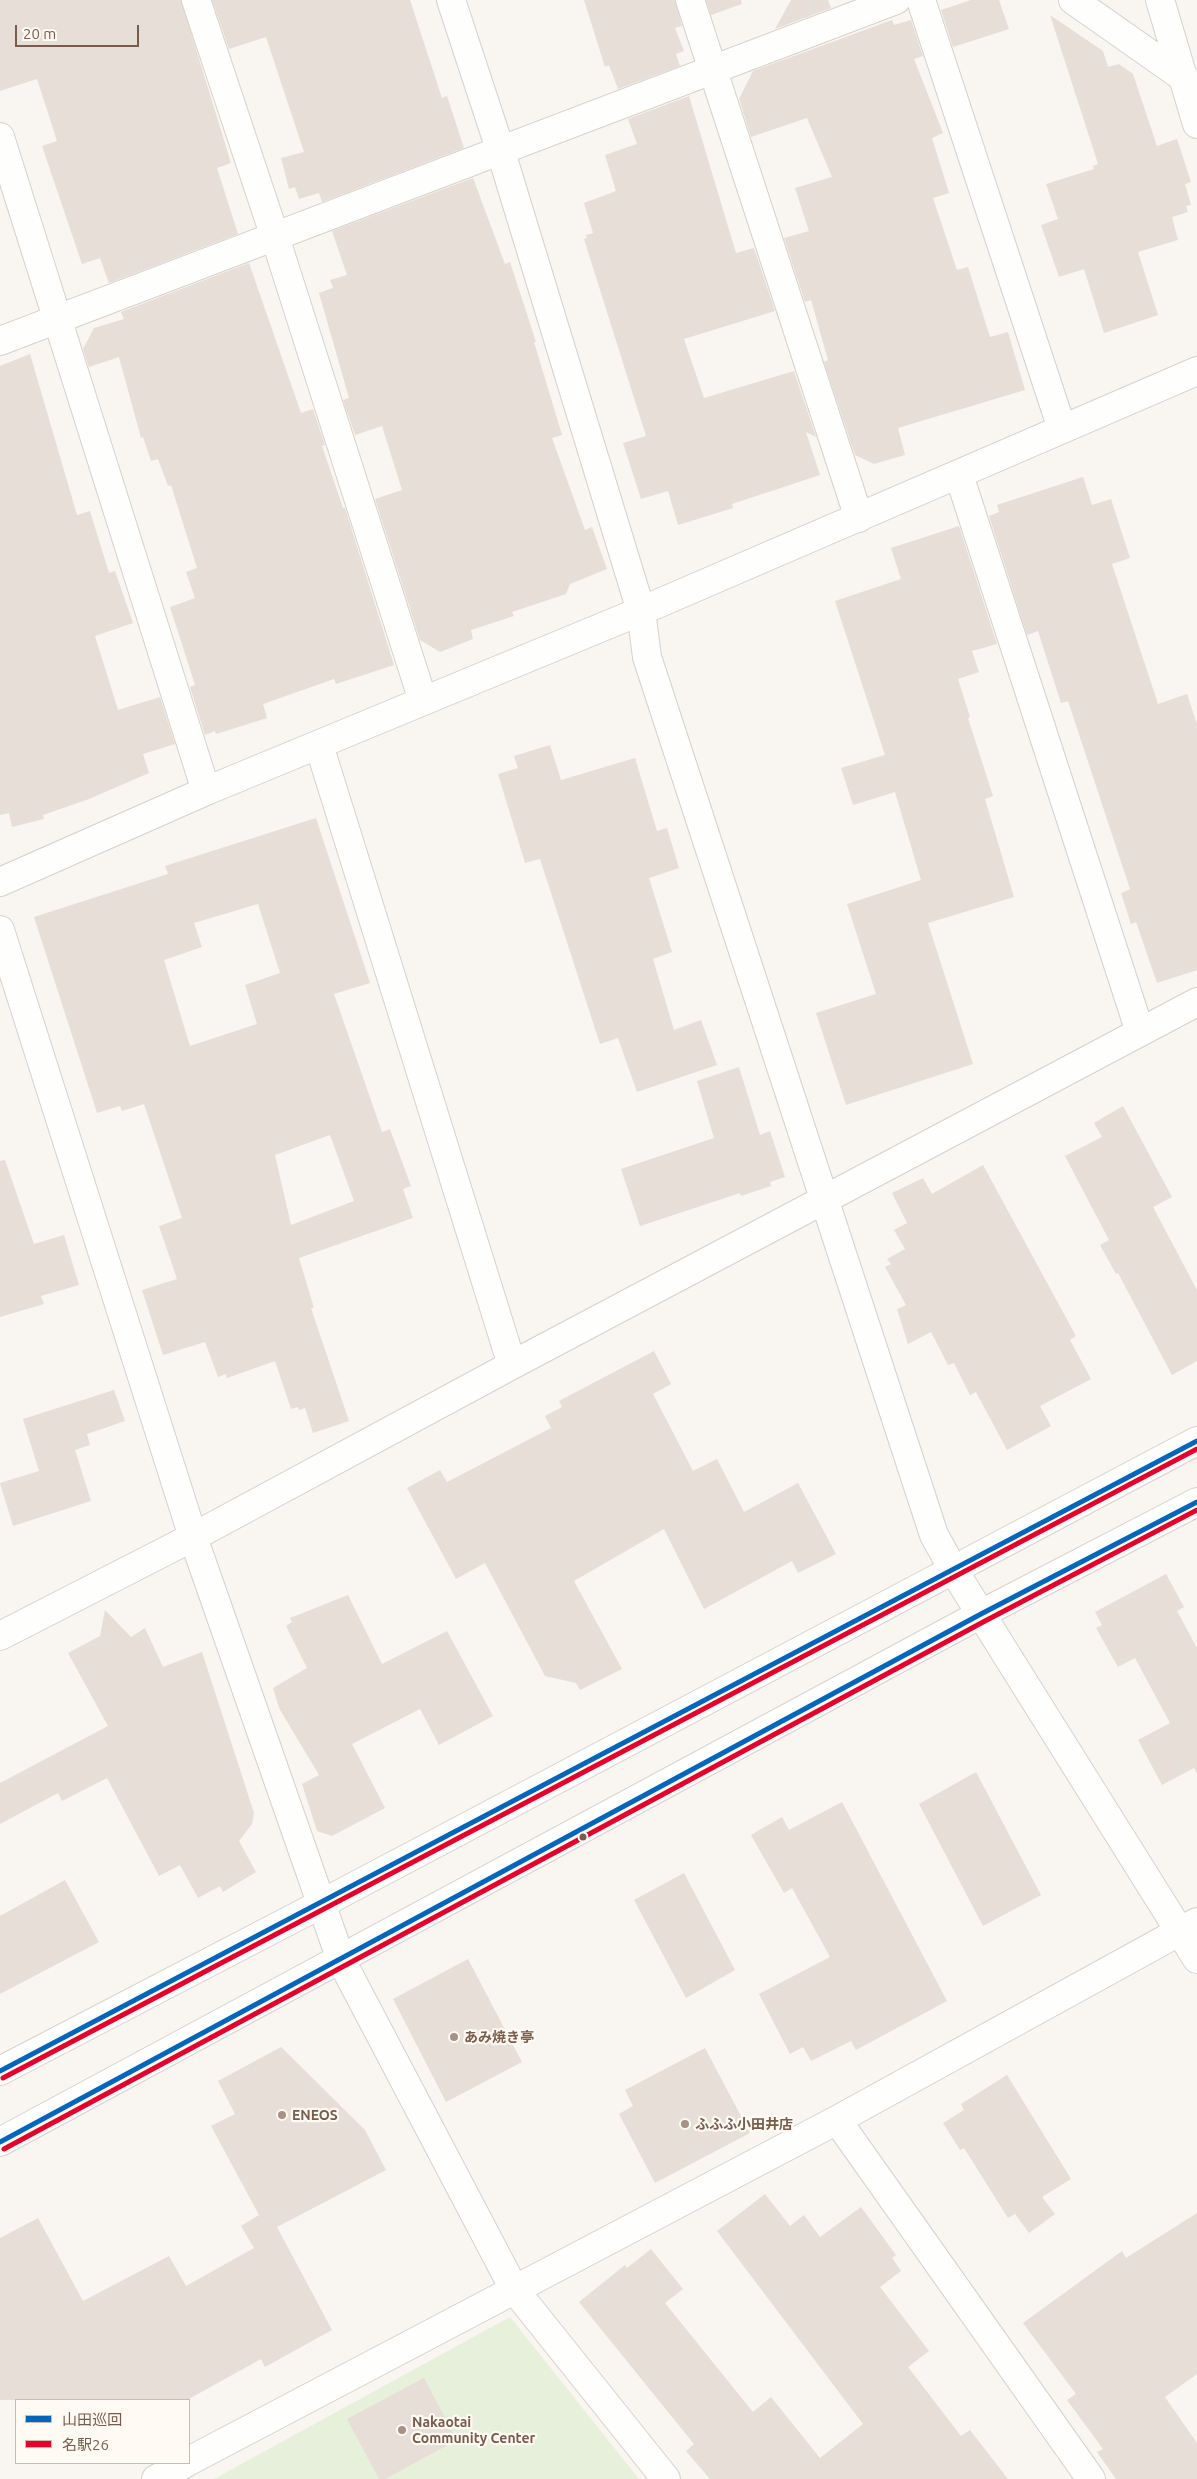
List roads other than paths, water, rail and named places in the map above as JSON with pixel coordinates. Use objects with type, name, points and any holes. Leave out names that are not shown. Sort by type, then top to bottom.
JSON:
[{"type":"street","points":[[196,0],[275,237],[423,701]]},
{"type":"street","points":[[452,0],[501,152],[641,611],[647,657],[934,1535],[981,1614],[1188,1927],[1197,1959]]},
{"type":"street","points":[[690,0],[859,518]]},
{"type":"street","points":[[0,341],[501,152],[896,0]]},
{"type":"street","points":[[921,0],[1062,429]]},
{"type":"street","points":[[1073,0],[1189,81]]},
{"type":"street","points":[[1160,0],[1189,81],[1197,124]]},
{"type":"street","points":[[0,136],[206,792]]},
{"type":"street","points":[[0,882],[206,792],[859,518],[1197,371]]},
{"type":"street","points":[[959,475],[1140,1032]]},
{"type":"street","points":[[320,745],[512,1365]]},
{"type":"street","points":[[0,930],[193,1537],[341,1960],[514,2289],[666,2479]]},
{"type":"street","points":[[0,1636],[193,1537],[512,1365],[1197,1002]]},
{"type":"street","points":[[0,2071],[322,1904],[1197,1441]]},
{"type":"street","points":[[0,2142],[981,1614],[1197,1502]]},
{"type":"street","points":[[190,2460],[837,2120],[1188,1927]]},
{"type":"street","points":[[837,2120],[1091,2479]]},
{"type":"street","points":[[156,2479],[183,2464]]},
{"type":"place","name":"あみ焼き亭","points":[[454,2037]]},
{"type":"place","name":"ENEOS","points":[[282,2115]]},
{"type":"place","name":"ふふふ小田井店","points":[[685,2124]]},
{"type":"place","name":"Nakaotai Community Center","points":[[402,2430]]}]
